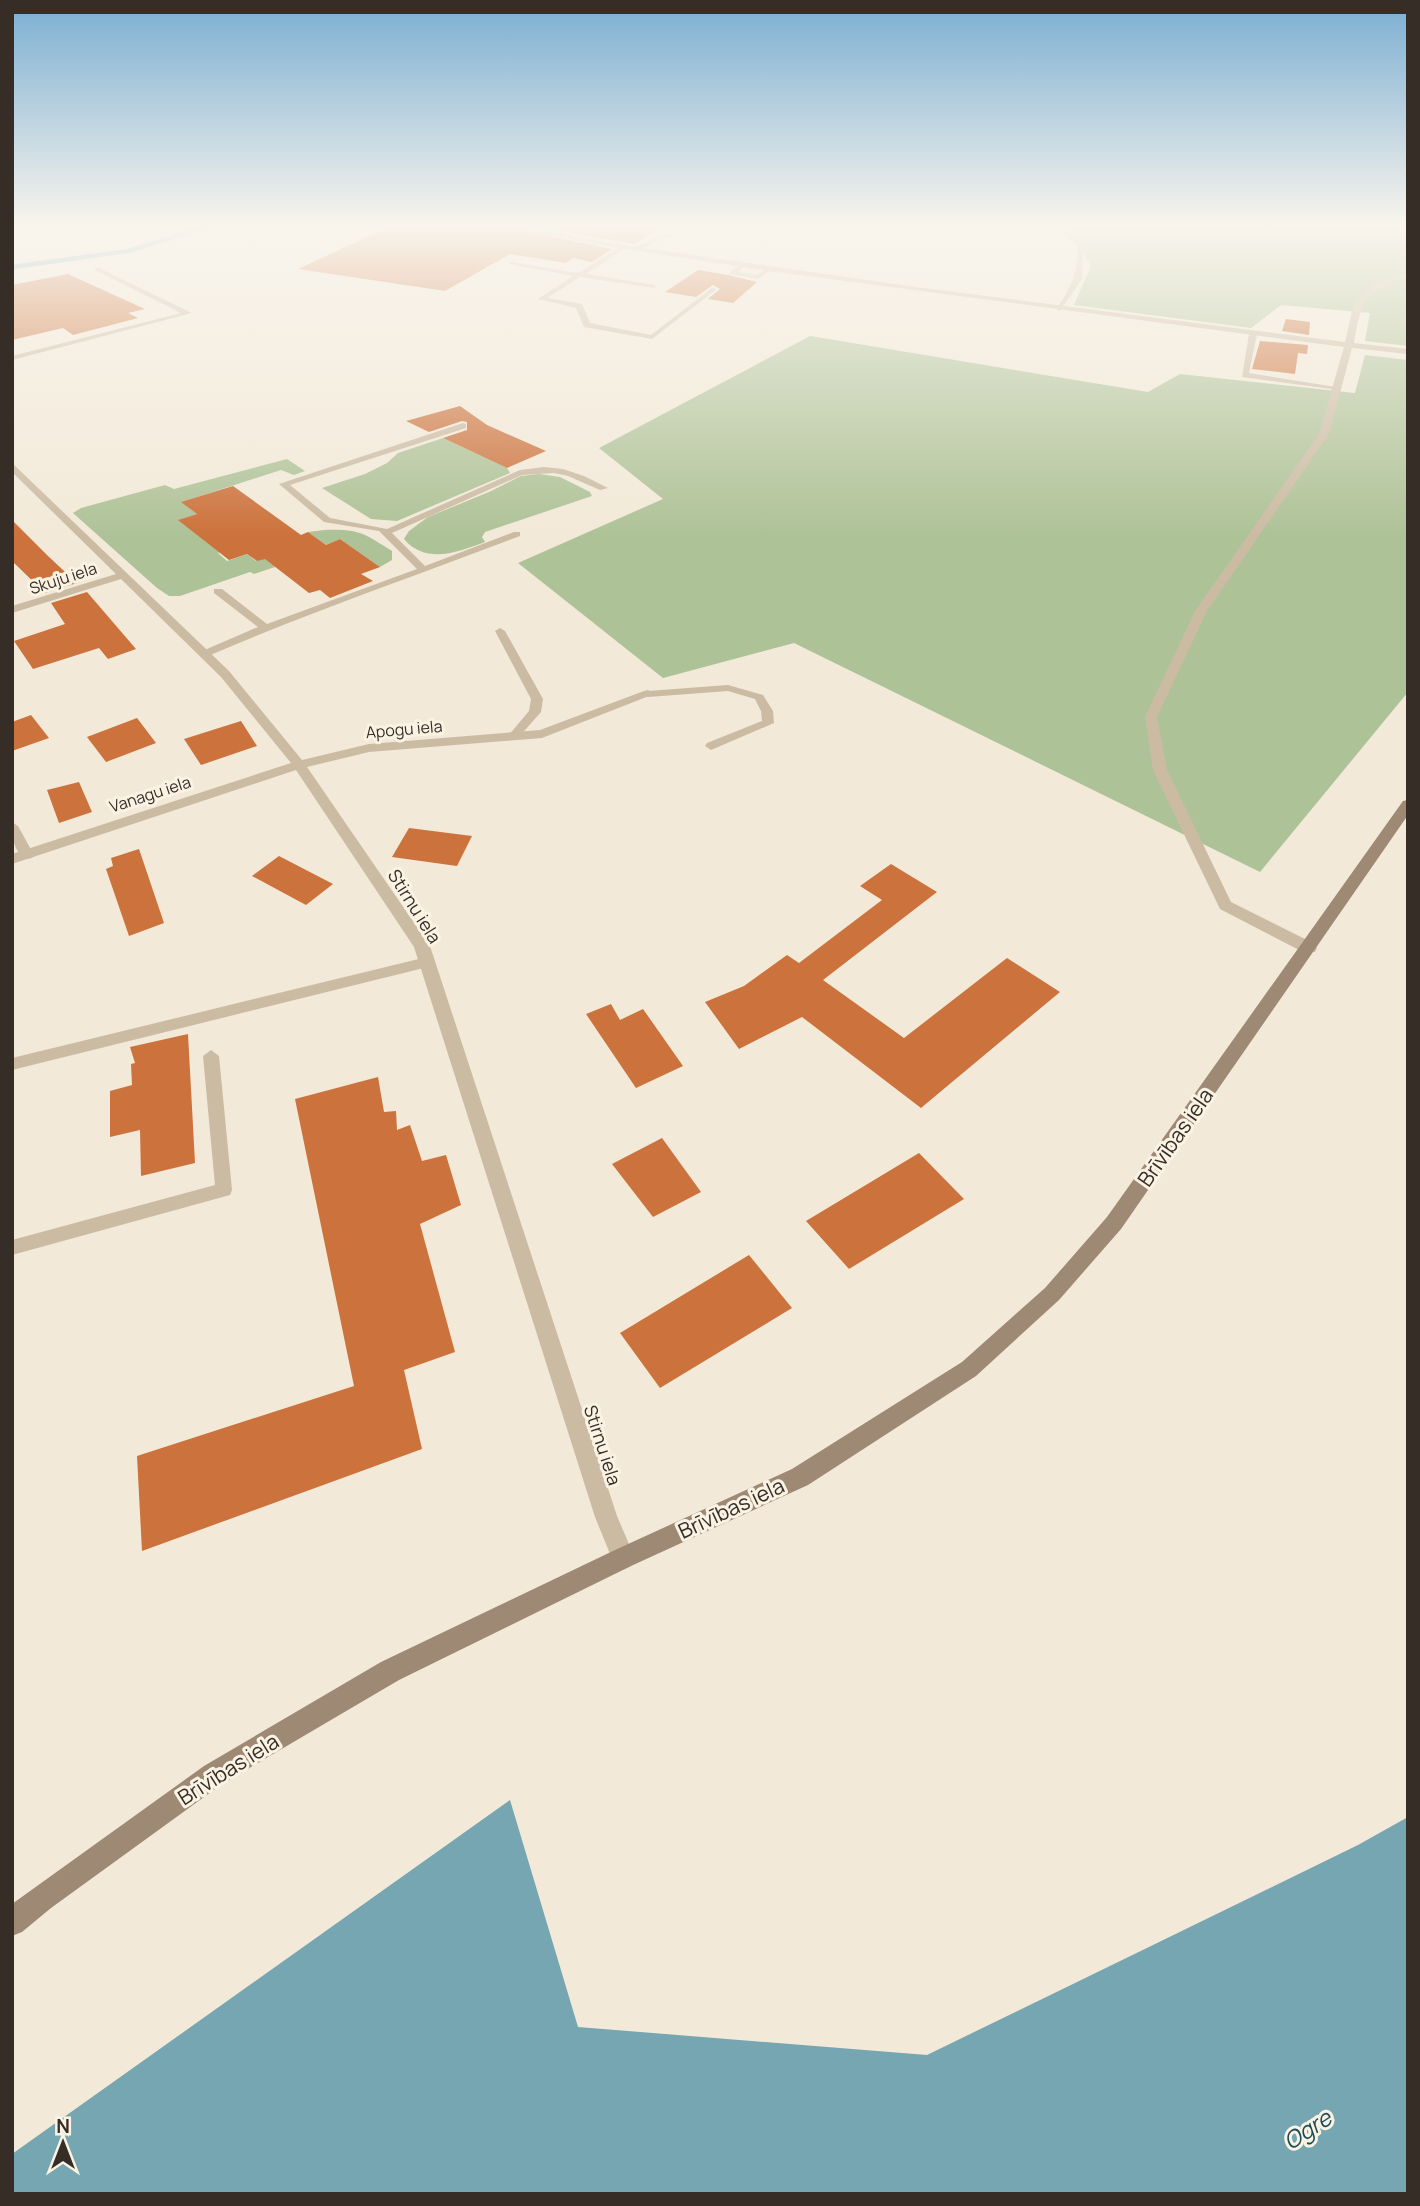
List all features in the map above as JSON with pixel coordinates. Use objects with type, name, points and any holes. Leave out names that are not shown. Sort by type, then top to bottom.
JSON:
[{"type":"main road","name":"Brīvības iela","points":[[12,1922],[41,1898],[213,1775],[390,1671],[623,1558],[800,1477],[969,1369],[1052,1294],[1114,1223],[1408,804]]},
{"type":"street","points":[[1222,330],[1408,352]]},
{"type":"street","points":[[1313,943],[1225,905],[1160,770],[1152,717],[1201,611],[1324,434],[1352,330]]},
{"type":"street","name":"Stirnu iela","points":[[12,466],[225,674],[299,765],[422,946],[602,1504],[623,1558]]},
{"type":"street","name":"Skuju iela","points":[[12,610],[123,575]]},
{"type":"street","name":"Apogu iela","points":[[299,765],[369,748],[542,733],[648,694]]},
{"type":"street","name":"Vanagu iela","points":[[12,859],[299,765]]},
{"type":"lane","points":[[12,358],[122,330]]},
{"type":"lane","points":[[614,330],[652,337],[661,330]]},
{"type":"lane","points":[[1253,334],[1245,374],[1338,388]]},
{"type":"lane","points":[[423,570],[382,529],[327,520],[284,484],[463,426]]},
{"type":"lane","points":[[385,533],[520,473],[541,469],[565,470],[603,488]]},
{"type":"lane","points":[[204,653],[517,534]]},
{"type":"lane","points":[[218,591],[265,628]]},
{"type":"lane","points":[[500,631],[537,699],[535,712],[514,736]]},
{"type":"lane","points":[[648,694],[728,688],[759,697],[767,711],[768,723],[711,746]]},
{"type":"lane","points":[[12,826],[27,855]]},
{"type":"lane","points":[[12,1064],[427,962]]},
{"type":"lane","points":[[12,1248],[224,1191],[211,1056]]},
{"type":"green space","points":[[1367,330],[1408,330],[1408,346],[1365,341]]},
{"type":"green space","points":[[810,336],[1148,392],[1180,374],[1355,393],[1365,355],[1408,360],[1408,692],[1260,872],[794,643],[663,678],[518,563],[663,499],[599,448]]},
{"type":"green space","points":[[443,438],[507,468],[510,473],[397,521],[371,519],[322,488],[365,474],[387,463],[398,453]]},
{"type":"green space","points":[[287,459],[305,471],[294,475],[281,470],[182,502],[197,514],[179,520],[236,547],[218,553],[227,561],[247,554],[256,561],[272,556],[275,567],[254,574],[250,572],[180,596],[169,596],[157,588],[73,513],[81,508],[165,485],[174,489]]},
{"type":"green space","points":[[539,474],[560,477],[590,492],[592,496],[485,532],[482,537],[485,542],[453,552],[422,552],[404,539],[409,531],[428,517],[521,476]]},
{"type":"green space","points":[[354,531],[367,536],[392,551],[392,560],[380,567],[340,539],[326,545],[308,532]]},
{"type":"water","name":"Ogre","points":[[510,1800],[578,2027],[927,2055],[1358,1845],[1408,1817],[1408,2194],[12,2194],[12,2154]]},
{"type":"building","points":[[12,330],[55,330],[12,340]]},
{"type":"building","points":[[66,330],[92,330],[73,335]]},
{"type":"building","points":[[1282,330],[1309,330],[1309,335]]},
{"type":"building","points":[[1260,341],[1308,345],[1307,354],[1298,353],[1295,374],[1252,369]]},
{"type":"building","points":[[460,406],[487,425],[546,451],[507,468],[443,438],[467,430],[467,422],[462,421],[429,432],[406,421]]},
{"type":"building","points":[[233,486],[301,535],[308,532],[326,545],[340,539],[380,567],[361,574],[373,581],[330,598],[320,590],[309,593],[265,559],[257,561],[247,554],[229,560],[178,520],[197,514],[181,502]]},
{"type":"building","points":[[12,520],[77,583],[45,593],[12,561]]},
{"type":"building","points":[[87,592],[136,649],[108,659],[99,648],[33,669],[14,641],[65,624],[51,603]]},
{"type":"building","points":[[31,715],[49,738],[12,751],[12,722]]},
{"type":"building","points":[[137,718],[156,743],[106,762],[87,737]]},
{"type":"building","points":[[241,721],[257,746],[201,765],[184,739]]},
{"type":"building","points":[[79,782],[92,812],[59,823],[47,790]]},
{"type":"building","points":[[409,828],[472,836],[457,866],[392,857]]},
{"type":"building","points":[[139,849],[164,923],[129,936],[106,869],[113,866],[111,858]]},
{"type":"building","points":[[279,856],[333,884],[306,905],[252,876]]},
{"type":"building","points":[[891,864],[937,892],[823,980],[904,1038],[1007,958],[1060,992],[921,1108],[802,1017],[739,1049],[705,1002],[744,986],[787,955],[799,963],[882,900],[860,886]]},
{"type":"building","points":[[611,1004],[620,1020],[643,1009],[683,1066],[636,1088],[586,1014]]},
{"type":"building","points":[[188,1034],[195,1163],[141,1176],[140,1130],[110,1137],[110,1091],[132,1085],[131,1064],[135,1063],[130,1047]]},
{"type":"building","points":[[378,1077],[384,1112],[396,1111],[397,1130],[410,1125],[422,1161],[446,1155],[461,1205],[420,1224],[455,1352],[404,1370],[422,1449],[142,1551],[137,1456],[354,1386],[295,1099]]},
{"type":"building","points":[[662,1138],[701,1192],[653,1217],[612,1164]]},
{"type":"building","points":[[919,1153],[964,1199],[849,1269],[806,1221]]},
{"type":"building","points":[[749,1255],[792,1308],[660,1388],[620,1333]]}]
